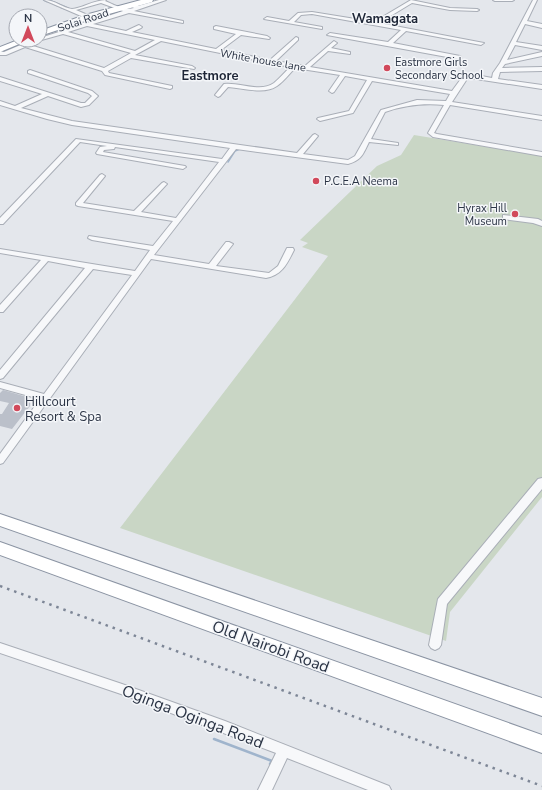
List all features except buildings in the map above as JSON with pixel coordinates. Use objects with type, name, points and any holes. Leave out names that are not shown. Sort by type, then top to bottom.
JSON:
[{"type":"highway","name":"Solai Road","points":[[48,31],[88,17],[119,9],[132,8],[149,0]]},
{"type":"highway","points":[[0,52],[10,48]]},
{"type":"highway","points":[[0,520],[542,707]]},
{"type":"highway","name":"Old Nairobi Road","points":[[0,548],[542,744]]},
{"type":"street","points":[[46,0],[88,17]]},
{"type":"street","points":[[48,37],[132,8],[164,0]]},
{"type":"street","points":[[495,0],[512,0]]},
{"type":"street","points":[[72,10],[99,1],[119,9]]},
{"type":"street","points":[[376,23],[413,1],[450,8],[477,10]]},
{"type":"street","points":[[495,80],[498,70],[535,2],[542,5]]},
{"type":"street","points":[[132,8],[180,22]]},
{"type":"street","points":[[290,23],[300,14],[308,12],[481,43]]},
{"type":"street","points":[[267,19],[320,28]]},
{"type":"street","name":"White house lane","points":[[74,22],[82,25],[294,66],[454,93]]},
{"type":"street","points":[[524,22],[542,26]]},
{"type":"street","points":[[125,33],[139,27]]},
{"type":"street","points":[[216,28],[267,38]]},
{"type":"street","points":[[389,44],[405,29]]},
{"type":"street","points":[[61,32],[136,53]]},
{"type":"street","points":[[216,51],[240,33]]},
{"type":"street","points":[[330,35],[458,57]]},
{"type":"street","points":[[272,61],[296,39]]},
{"type":"street","points":[[105,70],[159,40]]},
{"type":"street","points":[[306,68],[334,43]]},
{"type":"street","points":[[513,43],[542,48]]},
{"type":"street","points":[[42,48],[105,70],[107,74],[170,87]]},
{"type":"street","points":[[327,49],[348,53]]},
{"type":"street","points":[[503,63],[542,54]]},
{"type":"street","points":[[130,56],[192,68]]},
{"type":"street","points":[[218,95],[226,85],[258,88],[268,88],[274,86],[294,66]]},
{"type":"street","points":[[498,70],[542,69]]},
{"type":"street","points":[[0,79],[81,105],[88,104],[95,96],[90,92],[30,72]]},
{"type":"street","points":[[332,90],[344,74]]},
{"type":"street","points":[[542,87],[476,76],[465,77],[431,133],[435,136],[542,154]]},
{"type":"street","points":[[320,119],[351,112],[371,78]]},
{"type":"street","points":[[15,108],[47,94]]},
{"type":"street","points":[[85,133],[234,147],[338,161],[355,160],[368,140],[383,111],[386,109],[423,102],[448,103],[542,118]]},
{"type":"street","points":[[0,103],[49,118],[85,133],[153,150],[224,161]]},
{"type":"street","points":[[0,222],[85,133]]},
{"type":"street","points":[[299,155],[315,136]]},
{"type":"street","points":[[368,140],[396,144]]},
{"type":"street","points":[[0,462],[155,249],[234,147]]},
{"type":"street","points":[[153,150],[102,148],[99,153],[183,167]]},
{"type":"street","points":[[102,176],[78,204],[177,220]]},
{"type":"street","points":[[135,214],[164,184]]},
{"type":"street","points":[[506,217],[535,221],[542,224]]},
{"type":"street","points":[[92,238],[155,249]]},
{"type":"street","points":[[212,266],[229,244]]},
{"type":"street","points":[[150,257],[270,276],[278,271],[290,250]]},
{"type":"street","points":[[0,251],[138,274]]},
{"type":"street","points":[[0,310],[46,259]]},
{"type":"street","points":[[0,376],[90,267]]},
{"type":"street","points":[[0,385],[47,398]]},
{"type":"street","points":[[435,645],[442,602],[542,482]]},
{"type":"street","name":"Oginga Oginga Road","points":[[0,648],[122,689],[284,750],[384,790]]},
{"type":"street","points":[[265,790],[284,750]]},
{"type":"green space","points":[[414,135],[542,156],[542,497],[450,612],[446,641],[120,528],[328,256],[302,247],[308,243],[300,240],[377,166],[401,155]]},
{"type":"waterway","points":[[43,0],[47,2]]},
{"type":"waterway","points":[[50,0],[71,9]]},
{"type":"waterway","points":[[53,4],[57,6]]},
{"type":"waterway","points":[[61,8],[67,10]]},
{"type":"waterway","points":[[228,162],[235,151],[240,149]]},
{"type":"waterway","points":[[214,739],[272,761],[270,764]]},
{"type":"railway","points":[[0,586],[542,786]]},
{"type":"place","name":"Eastmore Girls Secondary School","points":[[387,68]]},
{"type":"place","name":"P.C.E.A Neema","points":[[316,181]]},
{"type":"place","name":"Hyrax Hill Museum","points":[[515,214]]},
{"type":"place","name":"Hillcourt Resort & Spa","points":[[17,408]]},
{"type":"district","name":"Wamagata","points":[[385,18]]},
{"type":"district","name":"Eastmore","points":[[210,75]]}]
